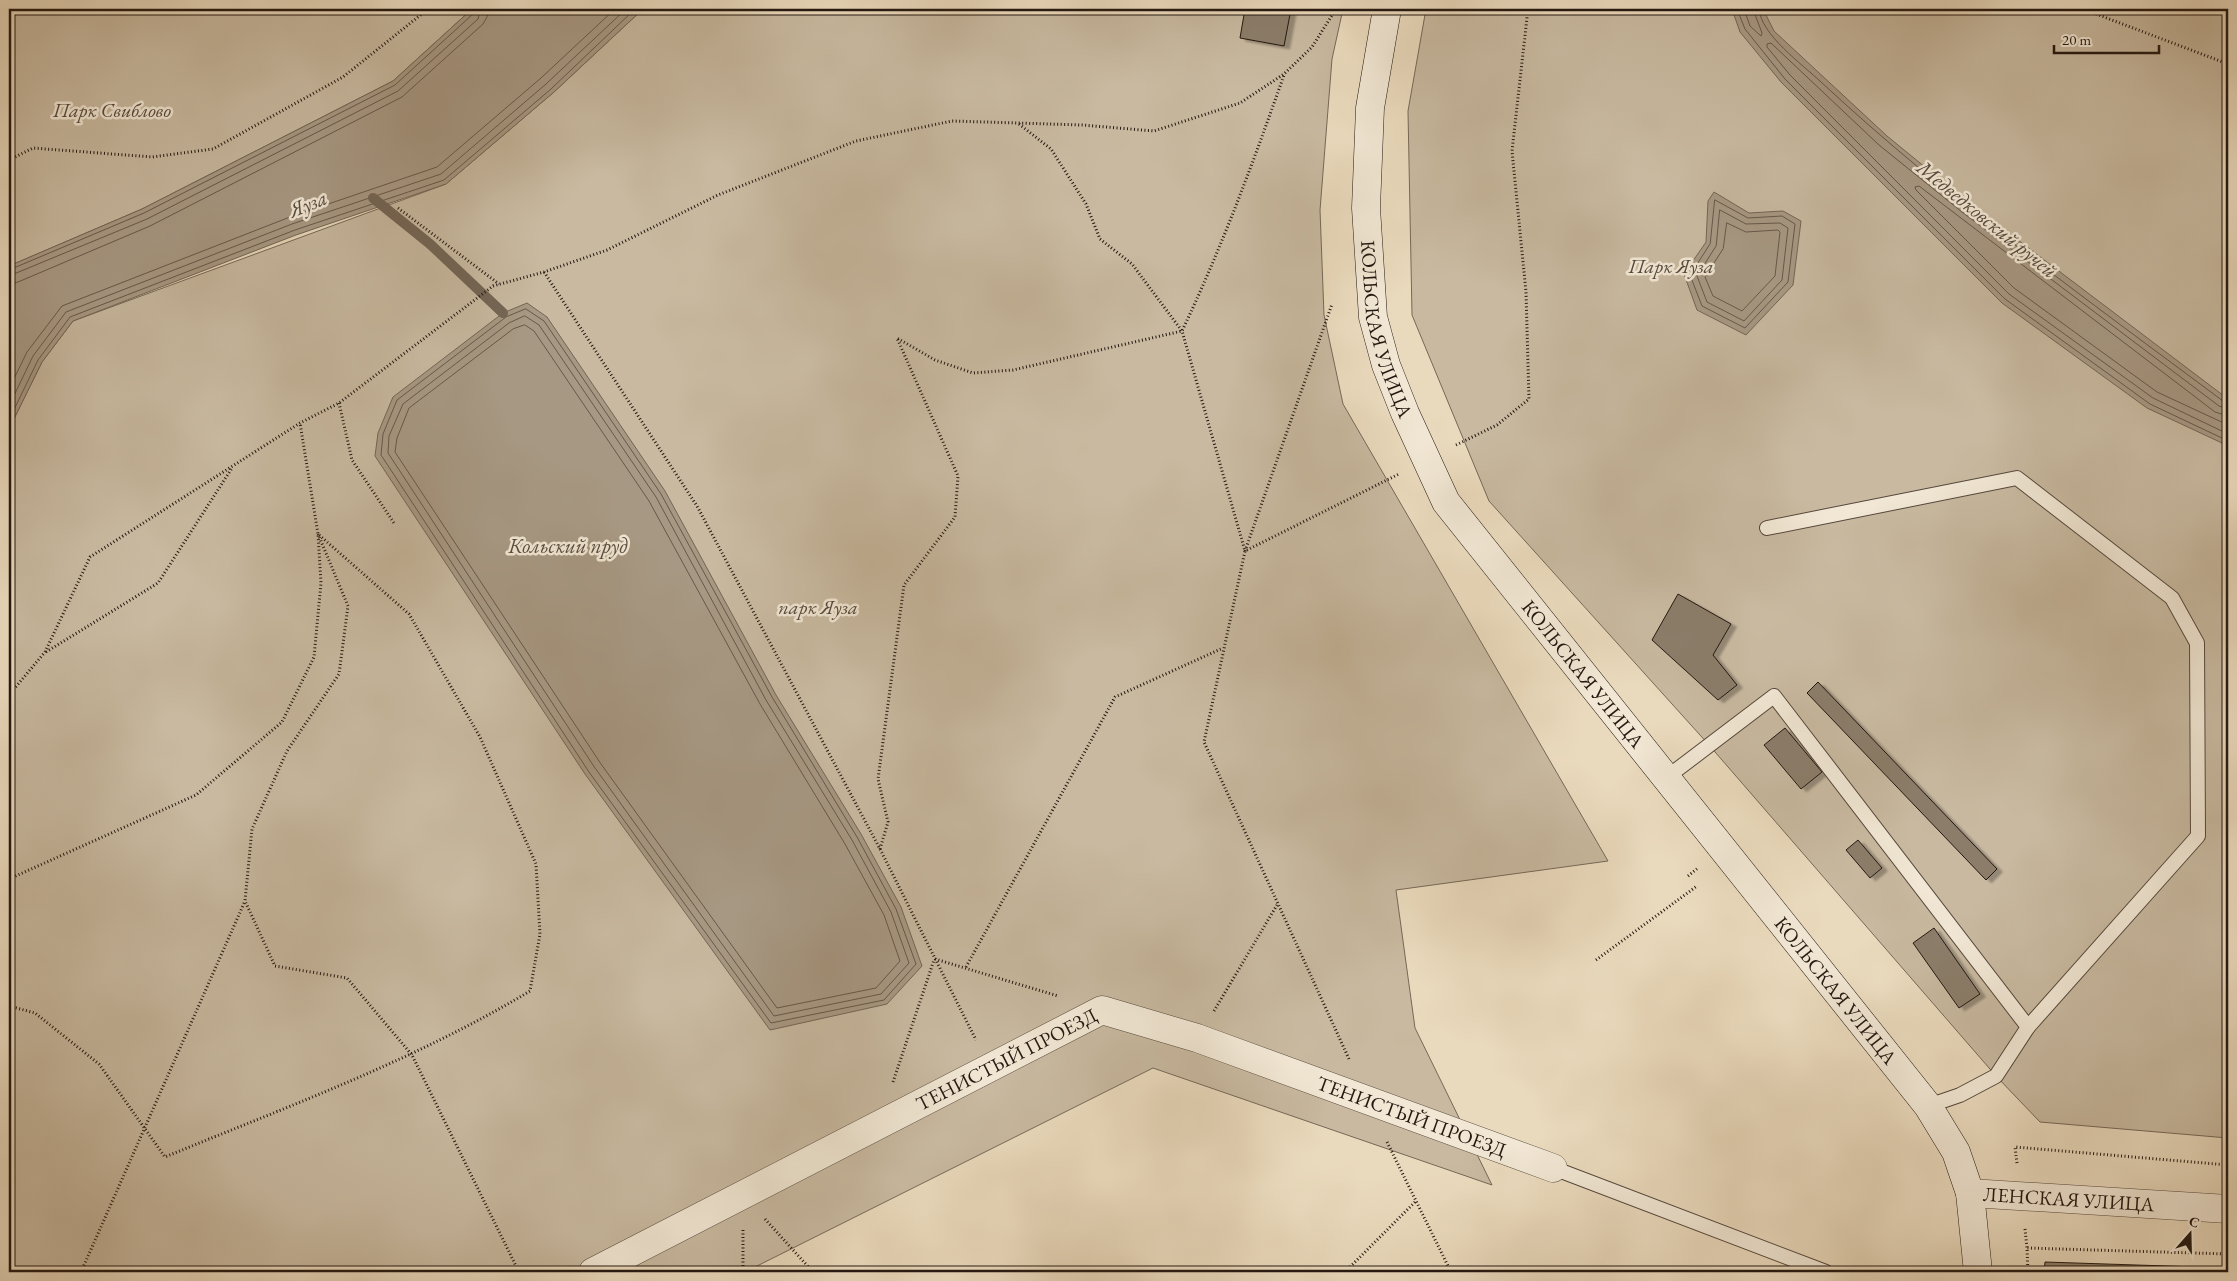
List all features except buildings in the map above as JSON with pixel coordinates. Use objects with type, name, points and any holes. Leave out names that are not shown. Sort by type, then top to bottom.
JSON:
[{"type":"main road","name":"КОЛЬСКАЯ УЛИЦА","points":[[1387,9],[1370,108],[1366,208],[1373,317],[1386,365],[1446,502],[1928,1106],[1956,1152],[1970,1193],[1978,1272]]},
{"type":"main road","name":"ТЕНИСТЫЙ ПРОЕЗД","points":[[594,1272],[1102,1010],[1197,1038],[1553,1168]]},
{"type":"main road","name":"ЛЕНСКАЯ УЛИЦА","points":[[1970,1193],[2228,1209]]},
{"type":"lane","points":[[1767,528],[2017,478],[2172,598],[2197,643],[2198,836],[2028,1027],[1996,1076],[1960,1095],[1928,1106]]},
{"type":"lane","points":[[1666,778],[1774,696],[2028,1027]]},
{"type":"lane","points":[[1553,1168],[1826,1272]]},
{"type":"path","points":[[9,160],[32,148],[152,157],[213,148],[343,77],[428,9]]},
{"type":"path","points":[[9,696],[45,652],[90,557],[300,423],[339,403],[493,286],[544,272],[607,250],[718,195],[856,141],[952,121],[1154,131],[1240,103],[1284,74],[1312,46],[1336,9]]},
{"type":"path","points":[[1245,551],[1497,425],[1529,399],[1526,292],[1512,151],[1528,9]]},
{"type":"path","points":[[2083,9],[2228,64]]},
{"type":"path","points":[[1182,331],[1218,254],[1249,176],[1284,74]]},
{"type":"path","points":[[1018,123],[1051,149],[1086,204],[1100,240],[1132,264],[1182,331],[1245,551]]},
{"type":"path","points":[[398,208],[500,284]]},
{"type":"path","points":[[544,272],[697,506],[880,849],[990,1068]]},
{"type":"path","points":[[1332,304],[1245,551],[1204,742],[1367,1101],[1451,1272]]},
{"type":"path","points":[[880,849],[888,822],[878,780],[904,585],[955,517],[958,476],[897,338],[935,360],[973,373],[1013,370],[1182,331]]},
{"type":"path","points":[[339,403],[352,460],[394,523]]},
{"type":"path","points":[[9,879],[196,795],[282,722],[314,657],[320,583],[318,534],[300,423]]},
{"type":"path","points":[[45,652],[158,583],[234,466]]},
{"type":"path","points":[[81,1272],[245,901],[252,829],[287,751],[339,674],[348,606],[318,534]]},
{"type":"path","points":[[9,1006],[35,1013],[100,1064],[144,1130],[165,1157],[412,1055],[477,1023],[530,991],[540,934],[536,864],[480,738],[409,614],[318,534]]},
{"type":"path","points":[[966,967],[1115,697],[1224,647]]},
{"type":"path","points":[[1596,960],[1697,886]]},
{"type":"path","points":[[245,901],[275,966],[347,978],[412,1055],[519,1272]]},
{"type":"path","points":[[1197,1038],[1278,904]]},
{"type":"path","points":[[935,959],[1102,1010]]},
{"type":"path","points":[[878,1126],[935,959]]},
{"type":"path","points":[[2016,1147],[2228,1165]]},
{"type":"path","points":[[743,1196],[743,1272]]},
{"type":"path","points":[[743,1196],[813,1272]]},
{"type":"path","points":[[1345,1272],[1416,1201]]},
{"type":"path","points":[[2028,1272],[2028,1248],[2228,1254]]},
{"type":"green space","name":"Парк Свиблово","points":[[9,9],[472,9],[393,81],[142,209],[9,266]]},
{"type":"green space","name":"парк Яуза","points":[[643,9],[1343,9],[1332,59],[1320,210],[1324,315],[1343,404],[1608,861],[1396,890],[1415,1028],[1492,1185],[1153,1068],[745,1272],[9,1272],[9,429],[42,362],[73,321],[446,184],[554,92]]},
{"type":"green space","name":"парк Яуза","points":[[1426,9],[2228,9],[2228,1138],[2040,1122],[1996,1076],[1709,745],[1489,501],[1412,315],[1408,111]]},
{"type":"water","name":"Яуза","points":[[472,9],[643,9],[554,92],[446,184],[296,235],[73,321],[42,362],[9,429],[9,266],[142,209],[393,81]]},
{"type":"water","name":"Медведковский ручей","points":[[1732,9],[1763,9],[1774,31],[1887,136],[1969,203],[2228,399],[2228,457],[2222,443],[2147,408],[2002,303],[1781,82],[1740,32]]},
{"type":"water","points":[[1714,192],[1749,213],[1783,211],[1801,221],[1793,285],[1746,335],[1697,310],[1684,274],[1706,242],[1708,201]]},
{"type":"water","name":"Кольский пруд","points":[[527,303],[547,317],[665,491],[776,695],[861,834],[901,907],[922,966],[887,1004],[770,1030],[585,774],[375,456],[378,433],[393,397],[503,313]]},
{"type":"waterway","points":[[373,198],[430,244],[503,313]]},
{"type":"park label","name":"Парк Яуза","points":[[1671,266]]}]
